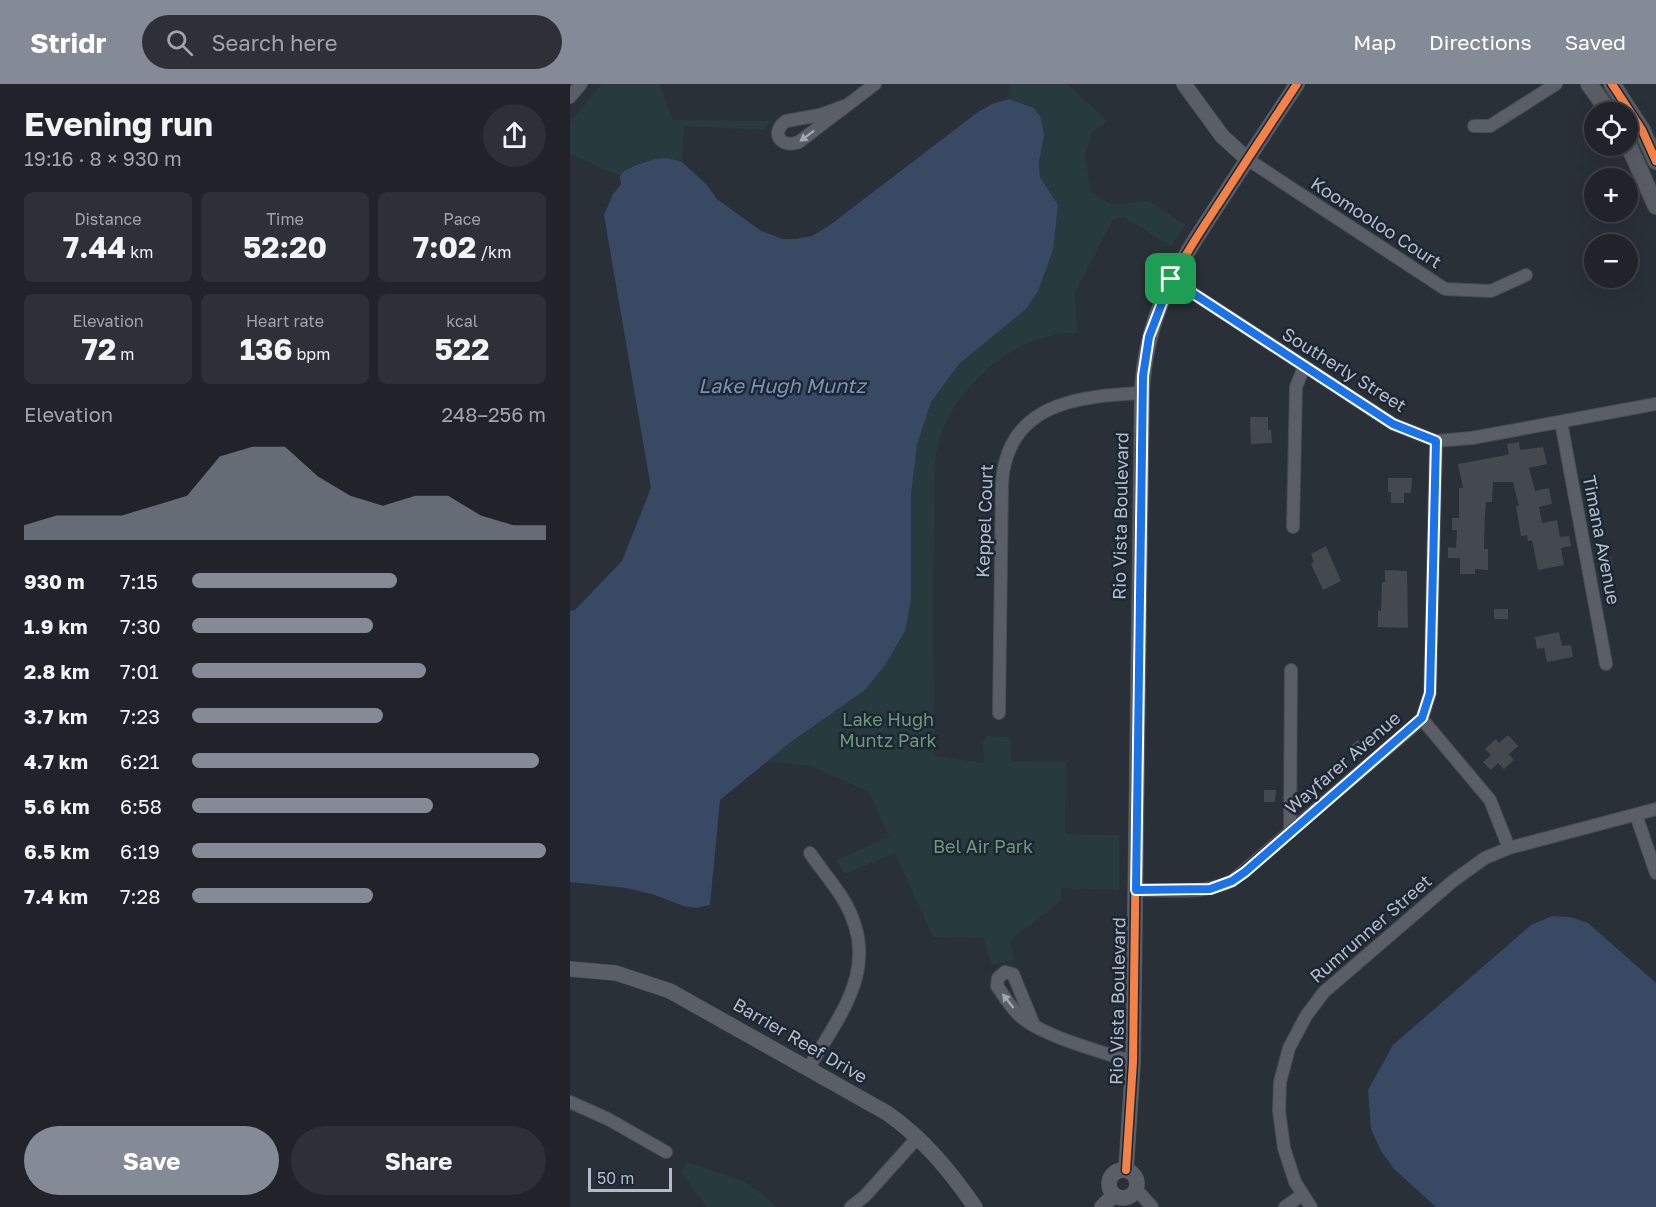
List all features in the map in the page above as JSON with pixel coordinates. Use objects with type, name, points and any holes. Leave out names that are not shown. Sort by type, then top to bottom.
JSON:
[{"type":"main road","points":[[1589,84],[1602,102]]},
{"type":"main road","points":[[1612,84],[1642,130],[1656,161]]},
{"type":"main road","points":[[1633,156],[1656,206]]},
{"type":"street","points":[[570,97],[581,84]]},
{"type":"street","points":[[844,106],[820,115],[786,121],[779,130],[780,140],[785,145],[799,142],[875,84]]},
{"type":"street","points":[[1184,84],[1222,136],[1247,159]]},
{"type":"street","name":"Rio Vista Boulevard","points":[[1126,1170],[1132,1062],[1142,393],[1145,354],[1171,279],[1297,84]]},
{"type":"street","points":[[1474,126],[1490,126],[1556,84]]},
{"type":"street","name":"Koomooloo Court","points":[[1247,159],[1445,289],[1491,291],[1526,274]]},
{"type":"street","name":"Southerly Street","points":[[1171,279],[1393,424],[1436,441],[1472,438],[1656,404]]},
{"type":"street","points":[[1293,526],[1296,387],[1304,367]]},
{"type":"street","name":"Keppel Court","points":[[999,713],[1002,482],[1009,449],[1020,431],[1051,407],[1091,398],[1142,393]]},
{"type":"street","name":"Timana Avenue","points":[[1561,422],[1606,664]]},
{"type":"street","name":"Wayfarer Avenue","points":[[1136,890],[1200,891],[1220,887],[1245,872],[1422,718],[1430,693],[1436,441]]},
{"type":"street","points":[[1290,831],[1291,670]]},
{"type":"street","points":[[1422,718],[1490,800],[1509,848]]},
{"type":"street","name":"Rumrunner Street","points":[[1311,1207],[1295,1182],[1284,1148],[1279,1111],[1280,1082],[1289,1048],[1306,1016],[1324,992],[1453,881],[1485,858],[1509,848],[1656,809]]},
{"type":"street","points":[[1636,814],[1656,873]]},
{"type":"street","points":[[808,1069],[852,995],[860,963],[858,935],[843,900],[810,853]]},
{"type":"street","name":"Barrier Reef Drive","points":[[570,969],[616,973],[670,991],[888,1113],[918,1137],[950,1170],[975,1207]]},
{"type":"street","points":[[1034,1025],[1050,1033],[1132,1062]]},
{"type":"street","points":[[570,1101],[608,1119],[666,1152]]},
{"type":"street","points":[[851,1207],[865,1196],[918,1137]]},
{"type":"street","points":[[1137,1190],[1124,1198],[1114,1194],[1109,1186],[1112,1175],[1120,1170],[1126,1170],[1137,1179],[1137,1190],[1152,1207]]},
{"type":"street","points":[[1102,1207],[1114,1194]]},
{"type":"street","points":[[1285,1207],[1302,1195]]},
{"type":"green space","points":[[602,84],[659,84],[673,120],[770,121],[764,130],[684,126],[682,162],[649,161],[633,166],[620,176],[570,154],[570,122]]},
{"type":"green space","points":[[1010,84],[1067,84],[1107,121],[1092,133],[1085,156],[1091,192],[1112,205],[1148,201],[1185,225],[1171,246],[1123,217],[1113,220],[1075,292],[1077,333],[1055,335],[1033,341],[992,365],[959,400],[947,420],[939,441],[934,486],[934,756],[984,763],[983,741],[988,736],[1010,737],[1011,761],[1066,762],[1065,834],[1119,835],[1119,890],[1061,888],[1061,901],[1010,940],[1014,960],[991,965],[984,938],[933,937],[895,853],[845,874],[836,860],[889,837],[869,792],[812,766],[766,762],[864,691],[911,495],[917,445],[931,402],[959,364],[1026,309],[1038,291],[1058,205],[1040,177],[1040,150],[1034,108],[1009,99]]},
{"type":"green space","points":[[687,1162],[746,1182],[777,1207],[707,1207],[681,1172]]},
{"type":"water","name":"Lake Hugh Muntz","points":[[1009,99],[1034,108],[1041,118],[1044,136],[1039,162],[1040,177],[1058,205],[1053,250],[1038,291],[1026,309],[959,364],[931,402],[917,445],[911,495],[911,600],[905,631],[885,665],[864,691],[792,741],[720,800],[710,905],[696,908],[626,888],[570,882],[570,611],[575,610],[622,561],[651,488],[604,215],[613,194],[621,184],[620,176],[624,171],[636,165],[655,159],[667,158],[682,162],[706,184],[717,199],[761,231],[783,239],[812,236],[830,225],[978,112],[992,104]]},
{"type":"water","points":[[1552,916],[1570,917],[1588,923],[1656,983],[1656,1207],[1436,1207],[1394,1169],[1381,1151],[1371,1129],[1368,1090],[1393,1045],[1531,925]]},
{"type":"building","points":[[1250,417],[1268,417],[1268,430],[1271,430],[1272,443],[1251,444]]},
{"type":"building","points":[[1519,442],[1520,450],[1543,447],[1547,464],[1529,468],[1535,491],[1549,488],[1552,504],[1539,507],[1542,523],[1557,520],[1560,537],[1569,536],[1571,546],[1561,548],[1564,565],[1538,570],[1532,540],[1528,541],[1527,535],[1521,536],[1516,506],[1519,506],[1513,482],[1493,482],[1492,502],[1486,502],[1485,514],[1484,549],[1488,549],[1488,570],[1475,569],[1475,574],[1460,574],[1460,558],[1448,558],[1448,547],[1456,548],[1457,530],[1452,530],[1452,518],[1459,518],[1459,488],[1463,488],[1458,464],[1507,455],[1509,454],[1507,444]]},
{"type":"building","points":[[1388,478],[1412,478],[1411,493],[1404,493],[1404,503],[1391,503]]},
{"type":"building","points":[[1326,546],[1341,581],[1323,590],[1311,564],[1314,562],[1311,554]]},
{"type":"building","points":[[1611,557],[1613,567],[1603,569],[1601,559]]},
{"type":"building","points":[[1385,570],[1407,571],[1408,628],[1378,627],[1378,610],[1381,611],[1382,582],[1385,582]]},
{"type":"building","points":[[1494,609],[1508,609],[1508,619],[1494,619]]},
{"type":"building","points":[[1559,632],[1562,646],[1571,645],[1573,657],[1547,662],[1544,648],[1537,649],[1535,637]]},
{"type":"building","points":[[1508,735],[1518,746],[1509,754],[1514,760],[1504,769],[1498,763],[1491,770],[1483,762],[1491,755],[1485,749],[1496,739],[1499,743]]},
{"type":"building","points":[[1358,740],[1365,747],[1358,754],[1350,746]]},
{"type":"building","points":[[1264,790],[1276,790],[1275,802],[1264,802]]},
{"type":"cycle path","points":[[1126,1170],[1133,1062],[1142,393],[1145,364],[1157,314],[1178,268],[1297,84]]},
{"type":"cycle path","points":[[1612,84],[1642,130],[1656,161]]},
{"type":"cycle path","points":[[1136,890],[1197,890],[1232,881],[1422,719],[1430,693],[1436,441]]},
{"type":"route","points":[[1171,279],[1393,424],[1436,441],[1430,693],[1422,718],[1245,872],[1220,887],[1200,891],[1136,890],[1142,393],[1145,354],[1149,337],[1171,279]]},
{"type":"park label","name":"Lake Hugh Muntz Park","points":[[888,730]]},
{"type":"park label","name":"Bel Air Park","points":[[983,847]]}]
